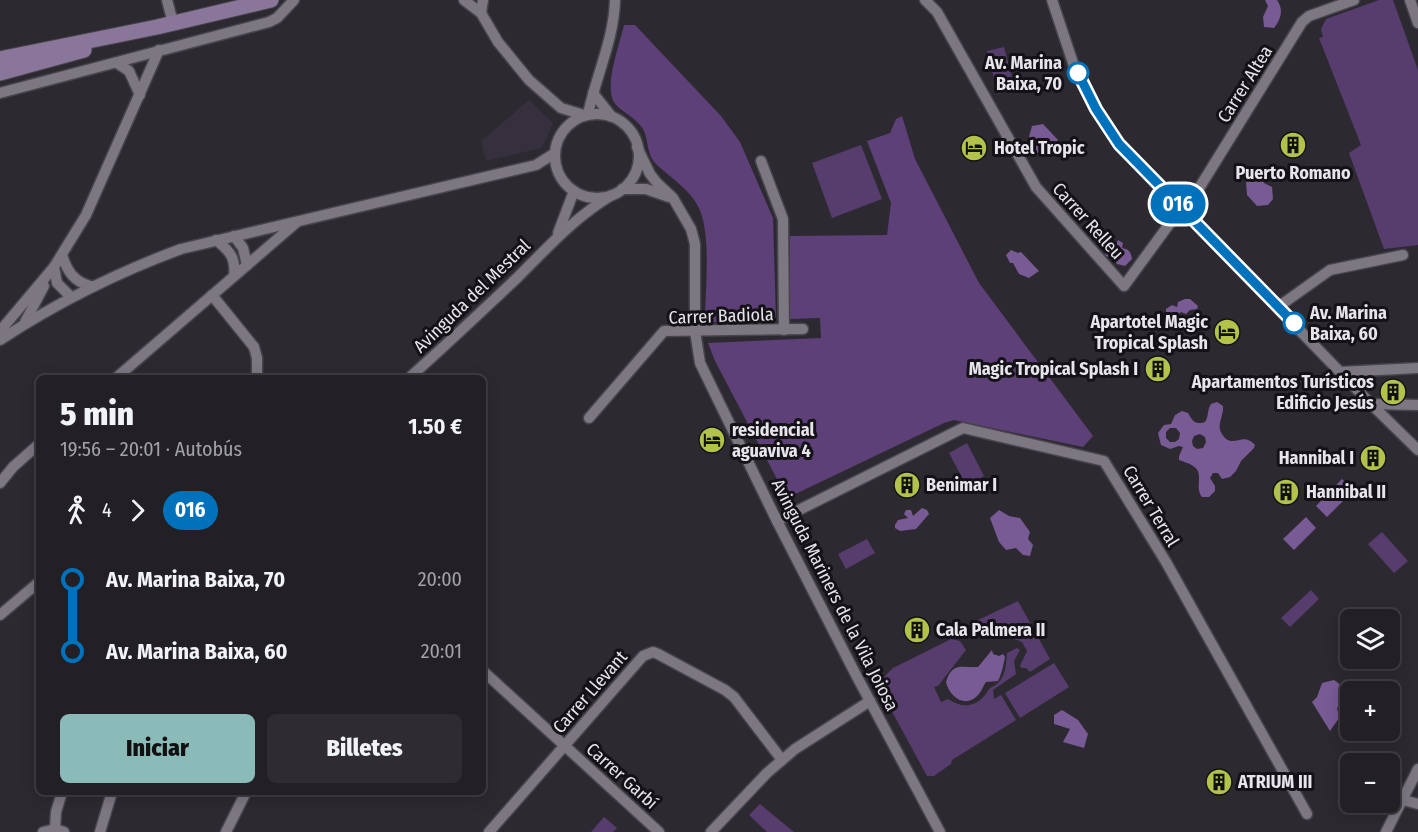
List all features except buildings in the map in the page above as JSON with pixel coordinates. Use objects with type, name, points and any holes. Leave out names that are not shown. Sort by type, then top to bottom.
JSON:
[{"type":"main road","points":[[0,58],[157,27],[271,0]]},
{"type":"main road","points":[[0,73],[120,40],[157,27]]},
{"type":"main road","points":[[0,52],[28,52]]},
{"type":"street","points":[[168,0],[173,23]]},
{"type":"street","points":[[0,93],[269,22],[277,18],[294,0]]},
{"type":"street","points":[[464,0],[481,12],[498,42],[529,80],[561,108],[566,117],[567,126]]},
{"type":"street","points":[[481,12],[483,0]]},
{"type":"street","points":[[593,93],[612,117],[626,126],[638,147],[639,158],[631,181],[622,189],[612,195],[592,197],[574,191],[565,184],[559,174],[555,153],[557,143],[567,126],[586,115],[593,93],[607,49],[615,0]]},
{"type":"street","name":"Carrer Relleu","points":[[925,0],[937,12],[1036,187],[1124,286],[1173,219],[1185,211]]},
{"type":"street","points":[[1052,0],[1074,66],[1096,109],[1119,144],[1418,450]]},
{"type":"street","name":"Carrer Altea","points":[[1185,211],[1302,22],[1309,16],[1354,0]]},
{"type":"street","points":[[1410,0],[1418,23]]},
{"type":"street","points":[[0,331],[54,267],[86,215],[159,50]]},
{"type":"street","points":[[117,63],[129,71],[140,94]]},
{"type":"street","points":[[561,108],[586,115],[612,117]]},
{"type":"street","name":"Avinguda Mariners de la Vila Joiosa","points":[[638,147],[650,174],[673,198],[685,215],[695,244],[695,331],[700,363],[777,521],[940,832]]},
{"type":"street","points":[[0,340],[91,286],[181,249],[536,165],[555,153]]},
{"type":"street","name":"Carrer Badiola","points":[[761,161],[783,219],[784,330]]},
{"type":"street","points":[[536,165],[559,174]]},
{"type":"street","points":[[622,189],[646,189],[673,198]]},
{"type":"street","name":"Avinguda del Mestral","points":[[556,236],[574,191]]},
{"type":"street","name":"Avinguda del Mestral","points":[[412,375],[471,322],[556,236],[590,208],[612,195]]},
{"type":"street","points":[[120,375],[299,220]]},
{"type":"street","points":[[234,236],[243,248],[247,265]]},
{"type":"street","points":[[216,240],[230,251],[236,263],[234,276]]},
{"type":"street","points":[[62,255],[71,275],[81,284],[91,286]]},
{"type":"street","points":[[1278,307],[1330,270],[1403,255]]},
{"type":"street","points":[[54,267],[57,283],[71,297]]},
{"type":"street","points":[[25,324],[54,267]]},
{"type":"street","points":[[212,296],[254,347],[257,358],[257,375]]},
{"type":"street","name":"Carrer Badiola","points":[[589,418],[664,331],[803,329]]},
{"type":"street","points":[[1340,372],[1418,368]]},
{"type":"street","points":[[1371,404],[1418,405]]},
{"type":"street","name":"Carrer Terral","points":[[777,521],[963,428],[1104,460],[1166,562],[1307,814]]},
{"type":"street","points":[[0,483],[13,467],[36,447]]},
{"type":"street","points":[[0,615],[36,585]]},
{"type":"street","name":"Carrer Llevant","points":[[489,832],[643,656],[653,652],[725,690],[738,703],[782,760]]},
{"type":"street","name":"Carrer Garbí","points":[[486,674],[659,832]]},
{"type":"street","points":[[711,832],[782,760],[808,739],[870,701]]},
{"type":"street","points":[[1386,832],[1418,769]]},
{"type":"street","points":[[43,832],[59,831],[56,812],[61,795]]},
{"type":"street","points":[[100,832],[111,795]]},
{"type":"street","points":[[226,832],[244,795]]},
{"type":"street","points":[[1403,800],[1418,804]]},
{"type":"shaded area","points":[[1265,0],[1277,0],[1280,7],[1280,18],[1274,28],[1264,27],[1263,17],[1268,6]]},
{"type":"shaded area","points":[[1379,0],[1393,0],[1418,70],[1418,245],[1384,249],[1349,153],[1361,145],[1319,38],[1323,37],[1321,29],[1326,19]]},
{"type":"shaded area","points":[[624,25],[635,25],[721,116],[740,142],[773,218],[776,319],[705,323],[707,253],[701,213],[687,191],[655,163],[650,155],[643,129],[616,105],[612,98],[611,78]]},
{"type":"shaded area","points":[[1004,47],[1015,89],[998,94],[987,51]]},
{"type":"shaded area","points":[[529,100],[553,123],[542,148],[486,161],[481,141]]},
{"type":"shaded area","points":[[902,116],[915,159],[979,283],[1093,436],[1083,447],[954,420],[787,498],[715,361],[708,343],[821,338],[820,318],[790,319],[790,236],[887,235],[891,203],[867,141],[890,133],[896,119]]},
{"type":"shaded area","points":[[1043,124],[1058,140],[1052,150],[1037,153],[1027,144],[1032,126]]},
{"type":"shaded area","points":[[861,145],[882,199],[832,218],[812,163]]},
{"type":"shaded area","points":[[1253,175],[1262,176],[1264,183],[1272,187],[1273,199],[1268,205],[1257,206],[1247,195],[1246,182]]},
{"type":"shaded area","points":[[1118,240],[1123,243],[1122,248],[1128,250],[1132,257],[1125,266],[1117,264],[1113,258],[1106,256],[1103,250],[1107,243],[1116,245]]},
{"type":"shaded area","points":[[1011,250],[1021,252],[1039,271],[1029,278],[1019,274],[1006,255]]},
{"type":"shaded area","points":[[1190,299],[1198,306],[1197,309],[1190,310],[1186,314],[1181,312],[1175,319],[1166,313],[1166,309],[1172,305],[1177,307],[1178,302]]},
{"type":"shaded area","points":[[1217,402],[1223,406],[1220,431],[1226,439],[1234,441],[1246,439],[1255,445],[1230,477],[1222,479],[1218,473],[1213,473],[1210,478],[1215,491],[1209,497],[1202,497],[1197,469],[1179,460],[1183,447],[1170,449],[1161,445],[1158,433],[1164,425],[1171,424],[1175,415],[1182,411],[1188,413],[1196,423],[1205,422],[1211,404]],"holes":[[[1170,428],[1176,428],[1180,433],[1179,439],[1175,442],[1170,442],[1166,438],[1166,432]],[[1200,434],[1205,437],[1206,442],[1203,448],[1197,449],[1193,446],[1192,441],[1194,436]]]},
{"type":"shaded area","points":[[967,443],[984,476],[966,485],[949,453]]},
{"type":"shaded area","points":[[1342,479],[1354,490],[1327,517],[1316,506]]},
{"type":"shaded area","points":[[922,508],[929,514],[916,529],[900,531],[895,528],[898,520],[908,518],[904,514],[906,510],[911,510],[913,516]]},
{"type":"shaded area","points":[[999,510],[1009,516],[1020,518],[1030,532],[1028,539],[1033,545],[1030,556],[1023,555],[1016,548],[1006,550],[999,542],[990,518]]},
{"type":"shaded area","points":[[1306,517],[1316,528],[1294,550],[1283,539]]},
{"type":"shaded area","points":[[1382,532],[1408,561],[1394,573],[1368,544]]},
{"type":"shaded area","points":[[867,539],[875,553],[846,569],[838,554]]},
{"type":"shaded area","points":[[1311,590],[1319,599],[1290,627],[1281,618]]},
{"type":"shaded area","points":[[1018,601],[1050,659],[1030,672],[1020,666],[1027,651],[1022,642],[1012,638],[1016,629],[1001,623],[996,632],[976,621]]},
{"type":"shaded area","points":[[951,639],[960,641],[966,650],[938,686],[934,687],[941,702],[948,699],[961,705],[967,705],[982,699],[1002,678],[1007,653],[1017,648],[1020,650],[1014,661],[1016,674],[993,690],[994,699],[1001,695],[1016,720],[952,760],[951,764],[934,776],[927,776],[877,684],[893,668]]},
{"type":"shaded area","points":[[992,650],[993,654],[999,656],[1003,654],[1005,657],[998,681],[986,682],[981,692],[968,701],[954,696],[946,682],[951,671],[959,667],[978,667]]},
{"type":"shaded area","points":[[1054,663],[1069,687],[1020,718],[1005,693]]},
{"type":"shaded area","points":[[1334,680],[1340,685],[1340,704],[1337,708],[1339,718],[1330,731],[1312,702],[1317,697],[1322,683]]},
{"type":"shaded area","points":[[1062,710],[1078,720],[1088,734],[1084,748],[1063,742],[1070,729],[1054,724],[1054,715]]},
{"type":"shaded area","points":[[760,804],[794,832],[767,832],[749,815]]},
{"type":"shaded area","points":[[604,817],[617,828],[613,832],[591,832]]},
{"type":"bus line","name":"016","points":[[1078,73],[1096,109],[1119,144],[1294,323]]},
{"type":"place","name":"Av. Marina Baixa, 70","points":[[1078,73]]},
{"type":"place","name":"Puerto Romano","points":[[1293,145]]},
{"type":"place","name":"Hotel Tropic","points":[[974,148]]},
{"type":"place","name":"Av. Marina Baixa, 60","points":[[1294,323]]},
{"type":"place","name":"Apartotel Magic Tropical Splash","points":[[1227,332]]},
{"type":"place","name":"Magic Tropical Splash I","points":[[1158,369]]},
{"type":"place","name":"Apartamentos Turísticos Edificio Jesús","points":[[1393,392]]},
{"type":"place","name":"residencial aguaviva 4","points":[[712,440]]},
{"type":"place","name":"Hannibal I","points":[[1373,458]]},
{"type":"place","name":"Benimar I","points":[[907,485]]},
{"type":"place","name":"Hannibal II","points":[[1286,492]]},
{"type":"place","name":"Cala Palmera II","points":[[917,630]]},
{"type":"place","name":"ATRIUM III","points":[[1219,782]]}]
